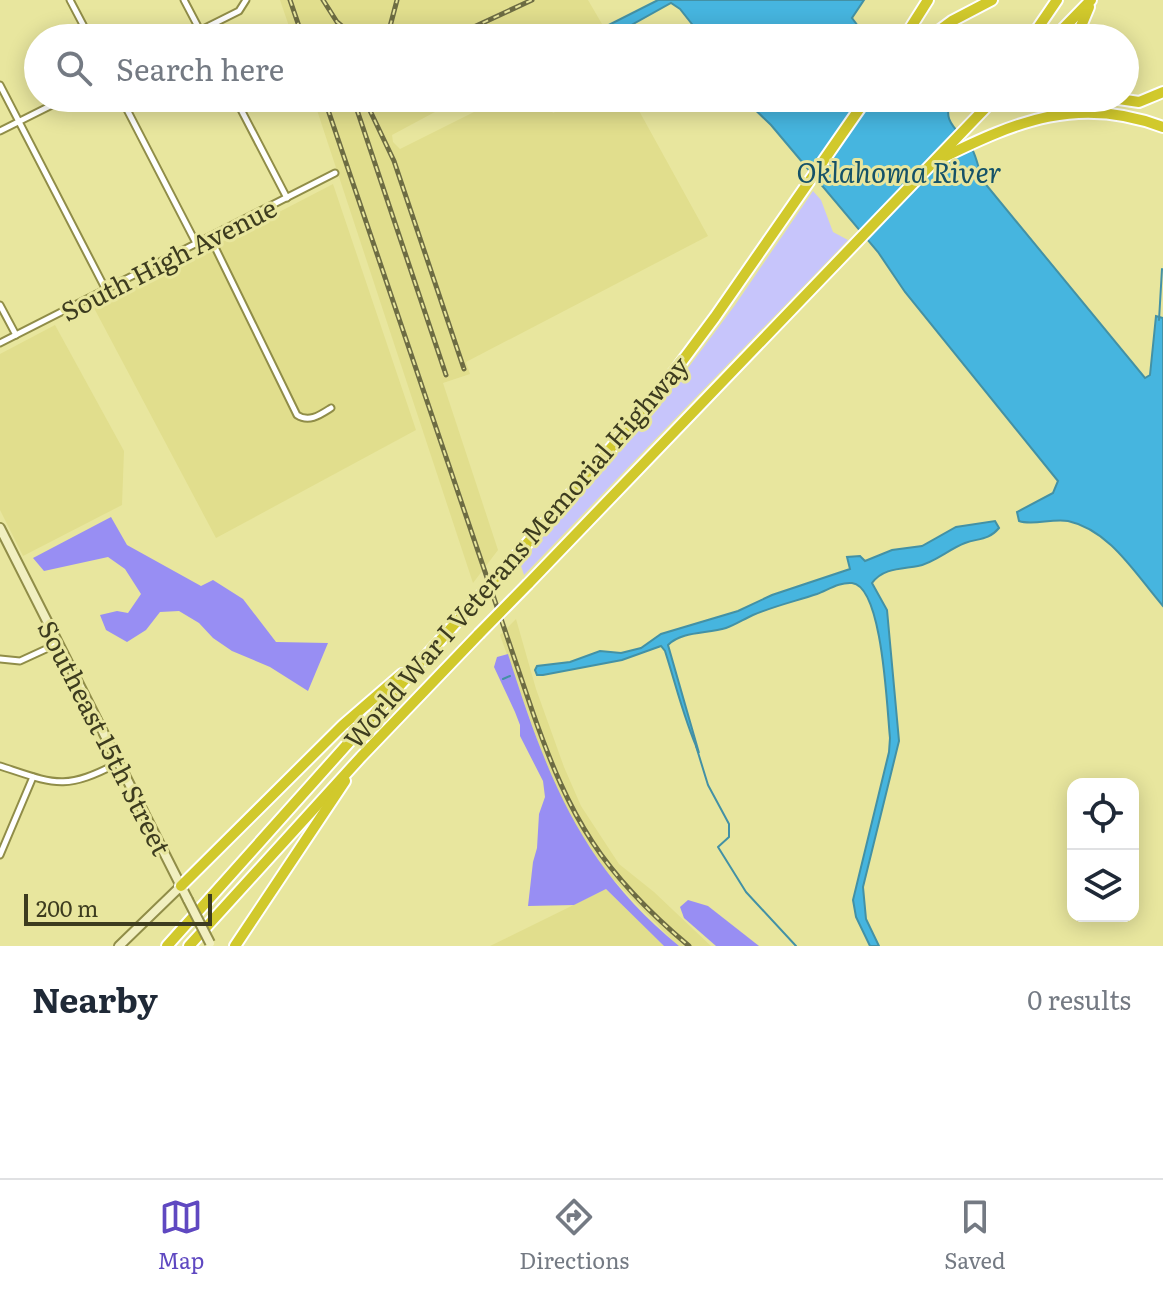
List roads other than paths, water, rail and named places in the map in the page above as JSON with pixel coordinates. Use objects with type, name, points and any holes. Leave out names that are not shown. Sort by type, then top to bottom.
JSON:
[{"type":"highway","points":[[913,24],[930,0]]},
{"type":"highway","points":[[948,24],[992,0]]},
{"type":"highway","points":[[1068,24],[1092,0]]},
{"type":"highway","points":[[1082,24],[1092,0]]},
{"type":"highway","points":[[1040,24],[1056,1]]},
{"type":"highway","points":[[1139,102],[1163,92]]},
{"type":"highway","name":"World War I Veterans Memorial Highway","points":[[167,946],[654,399],[857,112]]},
{"type":"highway","name":"World War I Veterans Memorial Highway","points":[[189,946],[361,757],[982,112]]},
{"type":"highway","points":[[933,162],[987,135],[1042,117],[1083,113],[1123,116],[1163,127]]},
{"type":"highway","points":[[181,886],[343,725],[434,647]]},
{"type":"highway","points":[[235,946],[361,757]]},
{"type":"main road","name":"Southeast 15th Street","points":[[0,528],[4,544],[58,643],[211,945]]},
{"type":"main road","points":[[119,946],[181,886]]},
{"type":"street","points":[[70,0],[83,24]]},
{"type":"street","points":[[184,0],[197,24]]},
{"type":"street","points":[[212,24],[239,11],[246,2]]},
{"type":"street","points":[[0,85],[106,290]]},
{"type":"street","points":[[0,131],[39,112]]},
{"type":"street","points":[[128,112],[196,243]]},
{"type":"street","points":[[242,112],[287,198]]},
{"type":"street","name":"South High Avenue","points":[[0,343],[335,173]]},
{"type":"street","points":[[210,237],[297,415],[303,419],[313,418],[331,408]]},
{"type":"street","points":[[0,305],[16,335]]},
{"type":"street","points":[[0,659],[20,661],[58,643]]},
{"type":"street","points":[[0,766],[54,783],[72,782],[119,762]]},
{"type":"street","points":[[0,855],[33,777]]},
{"type":"water","points":[[658,0],[864,0],[852,18],[856,24],[692,24],[671,3],[633,24],[611,24]]},
{"type":"water","name":"Oklahoma River","points":[[758,112],[948,112],[952,125],[972,149],[983,181],[1145,378],[1150,375],[1156,316],[1163,318],[1163,606],[1121,555],[1097,534],[1068,521],[1019,521],[1017,512],[1053,493],[1058,481],[905,292],[878,252]]},
{"type":"water","points":[[995,521],[999,528],[991,535],[970,541],[924,564],[887,572],[872,583],[887,610],[899,741],[863,887],[866,919],[879,946],[870,946],[856,917],[853,900],[890,738],[882,652],[871,605],[862,589],[852,583],[838,585],[726,628],[687,635],[668,645],[699,753],[661,646],[622,660],[543,675],[537,675],[535,670],[537,666],[570,662],[600,651],[621,653],[641,648],[661,634],[738,611],[772,595],[850,569],[847,557],[860,556],[865,561],[892,550],[922,546],[956,527]]},
{"type":"waterway","points":[[1159,320],[1162,269]]},
{"type":"waterway","points":[[503,679],[510,676]]},
{"type":"waterway","points":[[696,746],[708,785],[729,824],[729,837],[718,847],[746,892],[796,946]]},
{"type":"railway","points":[[290,0],[298,24]]},
{"type":"railway","points":[[323,0],[339,24]]},
{"type":"railway","points":[[391,24],[397,0]]},
{"type":"railway","points":[[480,24],[532,0]]},
{"type":"railway","points":[[329,112],[533,713],[561,784],[592,842],[611,868],[633,894],[689,946]]},
{"type":"railway","points":[[358,112],[446,375]]},
{"type":"railway","points":[[371,112],[394,161],[464,369]]}]
